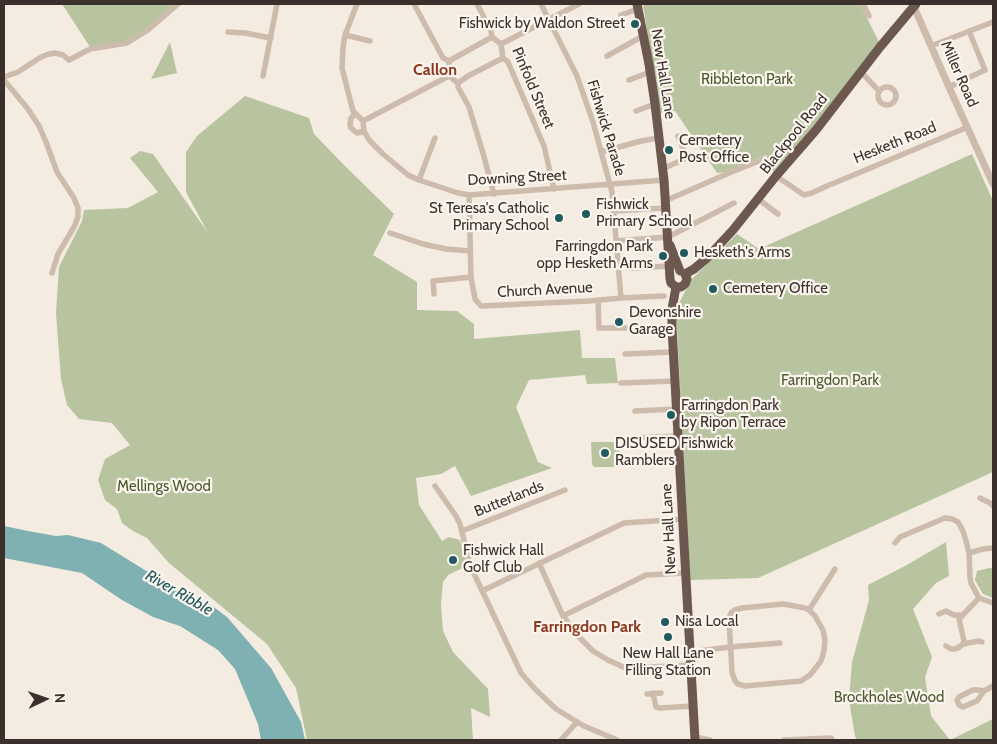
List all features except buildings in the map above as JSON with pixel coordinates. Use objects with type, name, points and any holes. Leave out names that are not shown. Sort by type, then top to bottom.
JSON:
[{"type":"highway","name":"Blackpool Road","points":[[676,271],[694,269],[733,230],[816,130],[914,5]]},
{"type":"highway","name":"New Hall Lane","points":[[637,6],[655,104],[664,180],[668,237],[676,271],[671,283],[676,287],[673,295],[672,328],[695,738]]},
{"type":"highway","name":"Blackpool Road","points":[[676,271],[687,279],[681,287],[676,287]]},
{"type":"street","points":[[52,273],[58,254],[78,218],[78,208],[74,198],[57,172],[39,126],[4,78],[48,54],[63,56],[69,60],[90,49],[127,43],[148,30],[178,4]]},
{"type":"street","points":[[262,76],[277,4]]},
{"type":"street","points":[[355,114],[351,118],[351,128],[357,133],[364,131],[363,121],[353,111],[342,68],[345,34],[357,4]]},
{"type":"street","points":[[414,4],[443,58],[449,61]]},
{"type":"street","name":"Pinfold Street","points":[[477,4],[492,31],[492,38],[501,44],[503,58],[508,62],[544,146],[554,189]]},
{"type":"street","name":"Fishwick Parade","points":[[541,4],[577,76],[593,122],[610,185],[621,298]]},
{"type":"street","points":[[501,44],[579,4]]},
{"type":"street","points":[[863,4],[869,16]]},
{"type":"street","name":"Miller Road","points":[[914,5],[948,87],[992,179]]},
{"type":"street","points":[[621,15],[637,6]]},
{"type":"street","points":[[931,46],[993,22]]},
{"type":"street","points":[[948,87],[986,70],[969,31]]},
{"type":"street","points":[[228,32],[271,38]]},
{"type":"street","points":[[345,34],[370,41]]},
{"type":"street","points":[[607,56],[643,36]]},
{"type":"street","points":[[449,61],[492,38]]},
{"type":"street","points":[[458,83],[503,58]]},
{"type":"street","points":[[449,61],[449,76]]},
{"type":"street","points":[[629,80],[650,72]]},
{"type":"street","points":[[861,72],[879,91]]},
{"type":"street","points":[[449,76],[458,83],[458,87],[469,107],[494,194]]},
{"type":"street","points":[[363,121],[449,76]]},
{"type":"street","points":[[636,111],[655,104]]},
{"type":"street","name":"Hesketh Road","points":[[776,176],[804,195],[812,193],[968,127]]},
{"type":"street","name":"Downing Street","points":[[364,131],[383,154],[408,175],[468,195],[664,180]]},
{"type":"street","points":[[662,169],[687,158],[678,136]]},
{"type":"street","points":[[419,180],[435,138]]},
{"type":"street","points":[[601,152],[658,138]]},
{"type":"street","points":[[614,211],[665,205],[729,173],[764,160]]},
{"type":"street","points":[[434,294],[433,280],[471,277],[468,195]]},
{"type":"street","points":[[758,199],[778,214]]},
{"type":"street","points":[[616,241],[668,237],[734,203]]},
{"type":"street","points":[[390,233],[423,244],[446,249],[470,251]]},
{"type":"street","points":[[633,268],[676,271]]},
{"type":"street","name":"Church Avenue","points":[[471,277],[475,299],[481,306],[664,296]]},
{"type":"street","points":[[598,300],[599,328],[672,328]]},
{"type":"street","points":[[625,354],[674,352]]},
{"type":"street","points":[[621,383],[675,381]]},
{"type":"street","points":[[635,410],[676,409]]},
{"type":"street","points":[[633,438],[678,436]]},
{"type":"street","points":[[435,486],[456,516],[470,565],[521,673],[556,709],[584,726],[617,740]]},
{"type":"street","name":"Butterlands","points":[[462,532],[565,490]]},
{"type":"street","points":[[980,498],[990,502],[993,506]]},
{"type":"street","points":[[895,543],[900,537],[945,518],[958,522],[963,531],[968,553],[971,583],[979,598],[993,603]]},
{"type":"street","points":[[482,591],[624,524],[682,519]]},
{"type":"street","points":[[968,553],[993,548]]},
{"type":"street","points":[[540,563],[563,616],[578,636],[593,651],[608,660],[624,666],[638,668],[690,665]]},
{"type":"street","points":[[809,610],[835,569]]},
{"type":"street","points":[[563,616],[646,576],[685,573]]},
{"type":"street","points":[[963,644],[959,619],[979,598]]},
{"type":"street","points":[[782,604],[809,610],[823,630],[825,640],[821,661],[810,675],[801,681],[745,686],[735,681],[732,672],[730,647],[729,619],[731,613],[742,608],[782,604]]},
{"type":"street","points":[[939,614],[946,611],[954,615],[962,615]]},
{"type":"street","points":[[946,646],[954,649],[963,644],[982,642]]},
{"type":"street","points":[[690,652],[780,643]]},
{"type":"street","points":[[984,691],[993,686]]},
{"type":"street","points":[[661,693],[650,694],[656,707],[693,706]]},
{"type":"street","points":[[561,740],[577,722]]},
{"type":"street","points":[[695,738],[710,740]]},
{"type":"street","points":[[784,740],[832,739]]},
{"type":"green space","points":[[62,4],[177,4],[127,43],[92,50]]},
{"type":"green space","name":"Ribbleton Park","points":[[643,4],[860,4],[879,42],[788,159],[774,173],[766,155],[726,172],[717,173],[675,111],[660,113]]},
{"type":"green space","points":[[170,42],[177,73],[151,79]]},
{"type":"green space","name":"Mellings Wood","points":[[245,96],[309,118],[314,134],[394,214],[373,255],[417,282],[417,310],[457,311],[474,324],[474,339],[580,330],[582,358],[615,358],[618,383],[587,384],[585,375],[529,380],[516,407],[538,462],[552,468],[471,496],[455,466],[441,474],[416,478],[419,505],[442,541],[449,537],[460,540],[467,566],[448,575],[443,582],[441,605],[443,631],[453,652],[488,689],[490,717],[471,708],[473,740],[307,740],[296,688],[267,644],[169,563],[147,538],[122,523],[117,509],[105,500],[98,480],[105,459],[130,445],[112,423],[79,419],[67,405],[61,379],[56,313],[59,267],[82,221],[84,210],[128,208],[158,192],[130,158],[140,151],[153,154],[208,233],[186,192],[186,152],[197,136]]},
{"type":"green space","name":"Farringdon Park","points":[[972,154],[993,201],[993,472],[758,578],[690,580],[676,309],[691,280],[737,234],[759,249]]},
{"type":"green space","name":"DISUSED Fishwick Ramblers","points":[[591,442],[619,442],[620,467],[594,467],[592,464]]},
{"type":"green space","name":"Brockholes Wood","points":[[946,542],[949,576],[936,583],[913,609],[932,657],[925,677],[931,716],[950,740],[857,740],[849,700],[852,662],[869,600],[868,585]]},
{"type":"green space","points":[[993,568],[993,598],[983,594],[975,580],[977,571]]},
{"type":"green space","points":[[993,719],[993,740],[950,740]]},
{"type":"water","name":"River Ribble","points":[[4,526],[56,536],[68,535],[101,543],[148,572],[211,605],[227,617],[271,668],[301,722],[305,740],[261,740],[258,724],[235,669],[218,650],[180,626],[153,617],[122,600],[82,573],[4,558]]},
{"type":"place","name":"Fishwick by Waldon Street","points":[[635,24]]},
{"type":"place","name":"Cemetery Post Office","points":[[669,150]]},
{"type":"place","name":"Fishwick Primary School","points":[[586,214]]},
{"type":"place","name":"St Teresa's Catholic Primary School","points":[[559,218]]},
{"type":"place","name":"Hesketh's Arms","points":[[684,253]]},
{"type":"place","name":"Farringdon Park opp Hesketh Arms","points":[[663,256]]},
{"type":"place","name":"Cemetery Office","points":[[713,289]]},
{"type":"place","name":"Devonshire Garage","points":[[619,322]]},
{"type":"place","name":"Farringdon Park by Ripon Terrace","points":[[671,415]]},
{"type":"place","name":"DISUSED Fishwick Ramblers","points":[[605,453]]},
{"type":"place","name":"Fishwick Hall Golf Club","points":[[453,560]]},
{"type":"place","name":"Nisa Local","points":[[665,622]]},
{"type":"place","name":"New Hall Lane Filling Station","points":[[668,637]]},
{"type":"district","name":"Callon","points":[[435,70]]},
{"type":"district","name":"Farringdon Park","points":[[587,627]]}]
